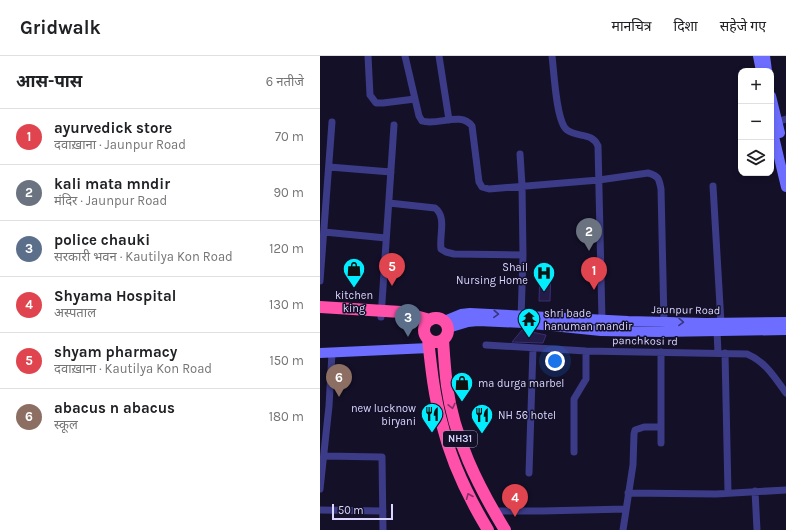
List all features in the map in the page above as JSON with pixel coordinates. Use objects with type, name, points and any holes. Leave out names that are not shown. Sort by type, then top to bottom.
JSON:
[{"type":"highway","points":[[320,307],[381,313],[403,320],[428,334],[437,342],[443,340]]},
{"type":"highway","points":[[320,314],[381,313]]},
{"type":"highway","points":[[428,334],[438,318],[446,324]]},
{"type":"highway","name":"NH31","points":[[446,324],[448,334],[443,340],[447,387],[457,432],[473,473],[505,530]]},
{"type":"highway","name":"NH31","points":[[428,334],[433,384],[444,431],[451,452],[474,506],[488,530]]},
{"type":"street","points":[[368,56],[370,95],[376,103],[415,99]]},
{"type":"street","points":[[405,56],[419,116],[422,121],[428,123],[461,118],[468,121],[472,126],[479,182],[482,187],[489,188],[600,180],[648,173],[655,174],[659,179],[661,189],[664,322]]},
{"type":"street","points":[[439,56],[449,120]]},
{"type":"street","points":[[552,56],[560,119],[566,130],[596,140],[599,151],[602,320]]},
{"type":"street","points":[[758,56],[760,68]]},
{"type":"street","points":[[765,56],[767,68]]},
{"type":"street","points":[[773,104],[786,187]]},
{"type":"street","points":[[320,281],[332,122]]},
{"type":"street","points":[[776,122],[786,157]]},
{"type":"street","points":[[381,313],[394,124]]},
{"type":"street","points":[[520,154],[523,255],[521,319]]},
{"type":"street","points":[[329,167],[390,172]]},
{"type":"street","points":[[713,186],[728,493]]},
{"type":"street","points":[[389,203],[435,208],[442,217],[440,241],[441,249],[446,252],[454,254],[523,255]]},
{"type":"street","points":[[324,232],[386,238]]},
{"type":"street","name":"Jaunpur Road","points":[[446,324],[461,314],[470,313],[601,331],[660,332],[786,322]]},
{"type":"street","name":"Jaunpur Road","points":[[521,319],[664,322],[719,327],[786,330]]},
{"type":"street","points":[[320,353],[332,353],[428,334]]},
{"type":"street","name":"panchkosi rd","points":[[486,345],[586,351],[748,354],[768,369],[786,393]]},
{"type":"street","points":[[529,473],[533,348]]},
{"type":"street","points":[[574,452],[574,399],[586,379],[586,351]]},
{"type":"street","points":[[661,352],[661,443]]},
{"type":"street","points":[[320,488],[329,406],[332,353]]},
{"type":"street","points":[[623,530],[634,457],[635,430],[644,427],[661,427]]},
{"type":"street","points":[[324,456],[382,457],[383,530]]},
{"type":"street","points":[[628,493],[692,494],[786,490]]},
{"type":"street","points":[[754,492],[757,530]]},
{"type":"street","points":[[494,511],[626,509]]},
{"type":"street","points":[[320,510],[383,511]]},
{"type":"building","points":[[540,269],[551,269],[550,301],[539,301]]},
{"type":"building","name":"shri bade hanuman mandir","points":[[522,330],[546,335],[543,343],[512,342]]},
{"type":"place","name":"kali mata mndir","points":[[589,251]]},
{"type":"place","name":"shyam pharmacy","points":[[392,286]]},
{"type":"place","name":"kitchen king","points":[[354,288]]},
{"type":"place","name":"ayurvedick store","points":[[594,290]]},
{"type":"place","name":"Shail Nursing Home","points":[[544,292]]},
{"type":"place","name":"police chauki","points":[[408,337]]},
{"type":"place","name":"shri bade hanuman mandir","points":[[529,338]]},
{"type":"place","name":"abacus n abacus","points":[[339,397]]},
{"type":"place","name":"ma durga marbel","points":[[462,402]]},
{"type":"place","name":"new lucknow biryani","points":[[432,434]]},
{"type":"place","name":"NH 56 hotel","points":[[482,434]]},
{"type":"place","name":"Shyama Hospital","points":[[515,517]]}]
